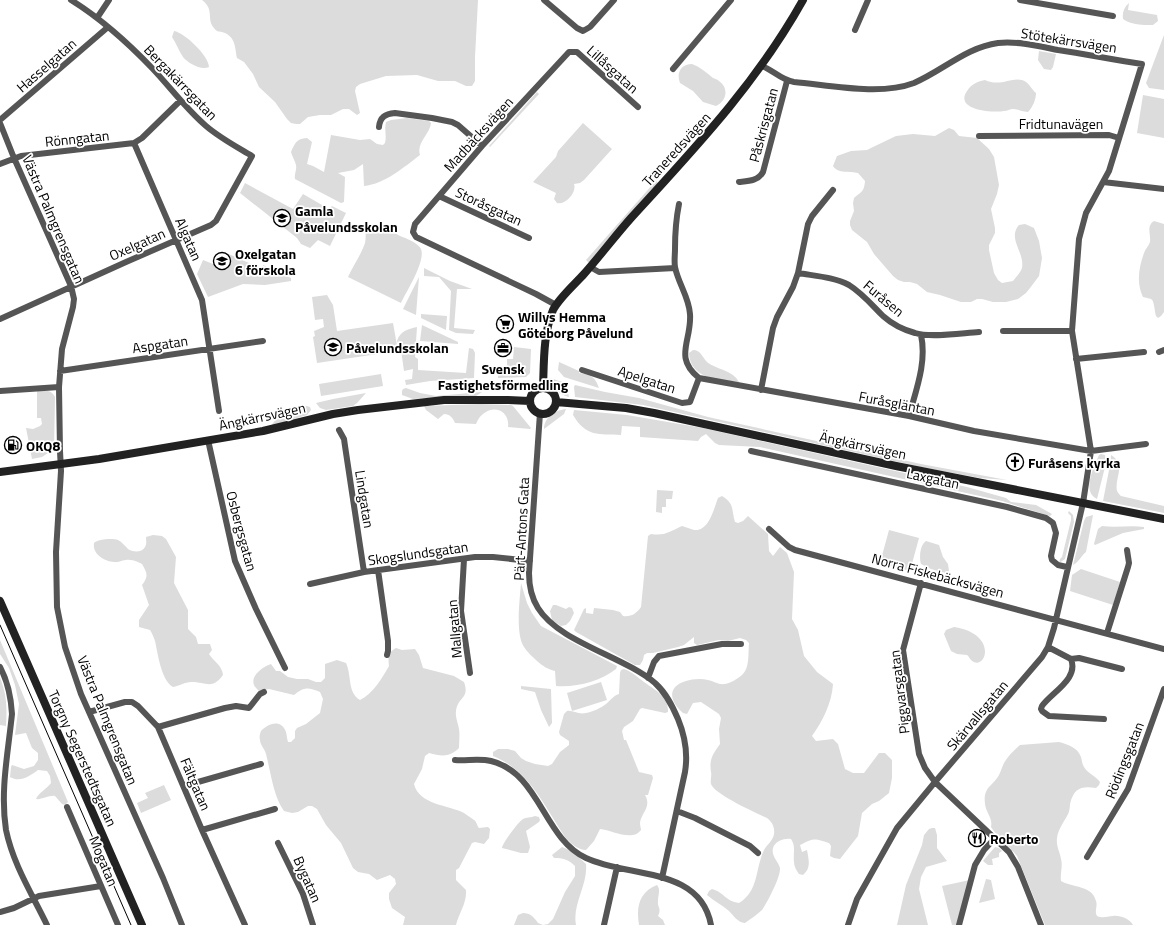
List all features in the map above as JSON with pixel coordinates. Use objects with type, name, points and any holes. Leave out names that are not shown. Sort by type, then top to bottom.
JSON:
[{"type":"street","name":"Bergakärrsgatan","points":[[71,0],[97,18],[142,57],[180,101],[215,133],[252,156]]},
{"type":"street","points":[[97,18],[109,0]]},
{"type":"street","points":[[544,0],[581,31],[590,27],[614,0]]},
{"type":"street","points":[[673,69],[732,0]]},
{"type":"street","name":"Traneredsvägen","points":[[544,388],[546,340],[549,322],[556,305],[721,117],[762,66],[803,0]]},
{"type":"street","points":[[855,30],[868,0]]},
{"type":"street","points":[[1020,0],[1113,16]]},
{"type":"street","name":"Hasselgatan","points":[[0,122],[108,28]]},
{"type":"street","name":"Stötekärrsvägen","points":[[787,81],[867,89],[895,88],[913,83],[930,75],[986,45],[1008,43],[1025,44],[1142,64],[1119,138]]},
{"type":"street","name":"Lillåsgatan","points":[[570,51],[577,52],[638,107]]},
{"type":"street","name":"Madbäcksvägen","points":[[556,305],[416,237],[413,232],[415,224],[482,146],[570,51]]},
{"type":"street","points":[[762,66],[769,68],[787,81]]},
{"type":"street","name":"Påskrisgatan","points":[[739,182],[754,180],[763,172],[787,81]]},
{"type":"street","points":[[134,143],[142,138],[180,101]]},
{"type":"street","points":[[378,128],[382,117],[395,113],[446,120],[458,125],[482,146]]},
{"type":"street","name":"Västra Palmgrensgatan","points":[[0,122],[14,158],[71,286],[74,299],[62,349],[59,387],[61,478],[56,552],[57,607],[65,647],[81,694],[160,871],[182,925]]},
{"type":"street","name":"Fridtunavägen","points":[[979,136],[1110,135],[1119,138],[1109,171],[1086,213],[1081,231],[1072,331]]},
{"type":"street","name":"Rönngatan","points":[[0,164],[14,158],[27,155],[134,143]]},
{"type":"street","name":"Algatan","points":[[134,143],[202,300],[219,411]]},
{"type":"street","name":"Oxelgatan","points":[[0,319],[71,286],[214,224],[252,156]]},
{"type":"street","points":[[1103,182],[1164,189]]},
{"type":"street","points":[[761,390],[775,322],[793,287],[798,273],[808,224],[812,216],[833,190]]},
{"type":"street","name":"Storåsgatan","points":[[439,196],[529,238]]},
{"type":"street","name":"Apelgatan","points":[[582,370],[682,403],[690,402],[699,378],[691,370],[685,359],[685,347],[690,329],[690,314],[689,306],[675,268],[675,232],[679,204]]},
{"type":"street","points":[[590,267],[599,272],[675,268]]},
{"type":"street","name":"Furåsen","points":[[798,273],[831,278],[849,285],[862,295],[884,317],[892,323],[911,332],[921,335],[979,332]]},
{"type":"street","points":[[1003,331],[1072,331]]},
{"type":"street","name":"Skärvallsgatan","points":[[848,925],[857,898],[893,834],[935,782],[1042,657],[1048,647],[1056,620],[1082,503],[1091,451],[1072,331]]},
{"type":"street","points":[[909,416],[923,364],[924,345],[921,335]]},
{"type":"street","name":"Aspgatan","points":[[60,371],[264,341]]},
{"type":"street","points":[[1076,359],[1144,352]]},
{"type":"street","name":"Furåsgläntan","points":[[699,378],[1091,451],[1146,444]]},
{"type":"street","points":[[0,391],[59,387]]},
{"type":"street","points":[[544,388],[551,391],[556,398],[556,402],[551,411],[547,413],[540,413],[534,410],[530,401],[536,390],[544,388]]},
{"type":"street","name":"Ängkärrsvägen","points":[[0,472],[61,464],[263,431],[333,414],[358,410],[444,400],[530,401]]},
{"type":"street","name":"Ängkärrsvägen","points":[[556,402],[626,408],[654,413],[904,467],[1164,519]]},
{"type":"street","name":"Pärt-Antons Gata","points":[[540,413],[529,583],[538,608],[550,622],[568,634],[626,664],[648,678],[660,688],[670,702],[683,734],[686,765],[662,878]]},
{"type":"street","name":"Lindgatan","points":[[339,430],[344,439],[364,572]]},
{"type":"street","name":"Osbergsgatan","points":[[208,440],[234,561],[284,668]]},
{"type":"street","name":"Laxgatan","points":[[751,450],[1007,507],[1046,518],[1053,523],[1056,529],[1052,560],[1058,565],[1067,567]]},
{"type":"street","name":"Norra Fiskebäcksvägen","points":[[769,529],[789,547],[795,550],[1164,649]]},
{"type":"street","points":[[1107,633],[1129,563],[1127,550]]},
{"type":"street","name":"Skogslundsgatan","points":[[310,584],[364,572],[464,559],[488,557],[530,561]]},
{"type":"street","name":"Mallgatan","points":[[464,559],[461,611],[470,673]]},
{"type":"street","points":[[378,570],[388,641],[387,655]]},
{"type":"street","name":"Piggvarsgatan","points":[[921,583],[903,650],[919,754],[924,768],[935,782],[1009,852],[1018,867],[1041,925]]},
{"type":"street","name":"Torgny Segerstedtsgatan","points":[[0,601],[142,925]]},
{"type":"street","points":[[648,678],[654,662],[659,656],[722,644],[741,644]]},
{"type":"street","points":[[1048,647],[1070,659],[1079,658],[1122,669]]},
{"type":"street","points":[[1070,659],[1073,666],[1070,677],[1046,701],[1041,709],[1042,711],[1049,716],[1104,719]]},
{"type":"street","points":[[0,667],[6,680],[12,705],[3,802],[6,828],[11,849],[18,866],[47,925]]},
{"type":"street","name":"Rödingsgatan","points":[[1087,857],[1128,789],[1164,689]]},
{"type":"street","points":[[158,727],[225,708],[236,706],[249,708],[260,694],[264,692]]},
{"type":"street","name":"Fältgatan","points":[[89,712],[125,702],[132,702],[138,706],[158,727],[245,925]]},
{"type":"street","points":[[455,760],[490,761],[500,764],[513,772],[531,792],[555,831],[570,848],[586,858],[617,868],[662,878],[682,886],[699,897],[707,910],[711,925]]},
{"type":"street","points":[[184,786],[261,764]]},
{"type":"street","name":"Mogatan","points":[[67,807],[118,925]]},
{"type":"street","points":[[202,830],[276,808]]},
{"type":"street","points":[[677,811],[696,818],[750,846],[758,853]]},
{"type":"street","points":[[959,925],[975,865],[984,850],[995,838]]},
{"type":"street","name":"Bygatan","points":[[278,843],[303,894],[313,925]]},
{"type":"street","points":[[604,925],[617,868]]},
{"type":"street","points":[[0,912],[14,908],[39,896],[101,886]]},
{"type":"shaded area","points":[[202,0],[478,0],[475,81],[472,86],[466,86],[455,81],[438,81],[417,75],[386,76],[360,84],[356,87],[355,91],[360,113],[357,115],[349,109],[343,109],[331,115],[308,117],[300,124],[291,123],[275,102],[259,87],[253,74],[244,62],[237,58],[233,41],[229,35],[216,31],[212,25],[208,7]]},
{"type":"shaded area","points":[[1129,3],[1128,10],[1157,15],[1158,21],[1153,25],[1137,24],[1126,21],[1123,19],[1123,12]]},
{"type":"shaded area","points":[[174,31],[190,40],[201,51],[208,62],[209,67],[202,68],[191,64],[183,57],[172,37]]},
{"type":"shaded area","points":[[1164,35],[1164,90],[1149,88],[1146,83]]},
{"type":"shaded area","points":[[1039,51],[1056,54],[1051,70],[1044,69],[1038,60]]},
{"type":"shaded area","points":[[688,64],[692,64],[722,84],[725,94],[723,101],[720,104],[716,106],[703,102],[693,91],[680,83],[680,70]]},
{"type":"shaded area","points":[[1018,79],[1024,81],[1036,93],[1033,105],[1028,112],[1017,109],[1005,111],[984,111],[970,106],[964,97],[967,91],[974,84],[985,80],[996,83]]},
{"type":"shaded area","points":[[537,92],[539,94],[490,147],[489,146]]},
{"type":"shaded area","points":[[1143,95],[1164,99],[1164,138],[1137,133]]},
{"type":"shaded area","points":[[407,118],[429,121],[431,123],[421,143],[419,151],[420,155],[401,170],[372,185],[364,186],[363,164],[354,170],[338,173],[345,177],[344,202],[341,203],[295,179],[296,165],[291,152],[298,140],[307,138],[312,142],[307,164],[324,172],[331,135],[360,140],[370,139],[377,144],[383,145],[386,140],[386,122]]},
{"type":"shaded area","points":[[583,123],[612,149],[584,180],[580,183],[574,184],[574,191],[567,200],[557,203],[554,199],[556,193],[533,182],[556,157],[558,151]]},
{"type":"shaded area","points":[[949,128],[954,130],[959,136],[977,138],[989,149],[994,157],[999,185],[991,209],[995,233],[989,245],[989,250],[994,273],[998,280],[1002,283],[1013,281],[1020,273],[1022,268],[1021,256],[1015,241],[1016,230],[1019,225],[1025,224],[1034,228],[1039,241],[1042,258],[1039,276],[1026,293],[1018,299],[1006,302],[993,302],[977,299],[971,302],[961,302],[927,292],[917,284],[898,280],[874,254],[867,242],[852,230],[850,221],[854,211],[854,198],[863,189],[865,181],[858,173],[835,169],[833,166],[837,156],[851,151],[867,150],[896,136],[913,134],[935,136]]},
{"type":"shaded area","points":[[655,180],[658,183],[589,263],[586,260]]},
{"type":"shaded area","points":[[245,183],[293,209],[303,194],[329,209],[332,206],[346,213],[330,246],[318,240],[310,248],[301,244],[297,238],[240,193]]},
{"type":"shaded area","points":[[1154,221],[1164,224],[1164,312],[1158,318],[1156,316],[1153,301],[1143,297],[1139,281],[1142,258],[1150,242],[1149,228]]},
{"type":"shaded area","points":[[372,224],[383,227],[412,241],[421,249],[421,261],[401,303],[348,277],[366,240],[366,230]]},
{"type":"shaded area","points":[[224,252],[249,263],[250,269],[263,275],[263,265],[291,278],[291,281],[265,285],[243,284],[208,297],[197,274],[203,260],[218,266]]},
{"type":"shaded area","points":[[424,268],[450,281],[472,289],[457,289],[454,328],[475,330],[473,334],[456,333],[449,330],[451,291],[439,277],[424,276]]},
{"type":"shaded area","points":[[419,277],[416,315],[403,309]]},
{"type":"shaded area","points":[[327,295],[333,305],[337,331],[393,323],[398,351],[317,363],[313,337],[315,336],[314,331],[324,327],[323,319],[315,320],[312,297]]},
{"type":"shaded area","points":[[421,314],[447,316],[446,330],[421,318]]},
{"type":"shaded area","points":[[422,325],[458,342],[458,344],[420,341]]},
{"type":"shaded area","points":[[417,327],[415,357],[418,359],[418,370],[466,373],[469,348],[473,349],[475,353],[474,378],[430,381],[406,385],[405,380],[412,379],[413,369],[404,371],[401,350],[397,341],[402,333]]},
{"type":"shaded area","points":[[514,347],[531,349],[530,373],[526,377],[498,378],[498,370],[507,371],[507,359],[513,359]]},
{"type":"shaded area","points":[[693,350],[700,352],[707,362],[733,375],[739,382],[723,381],[707,377],[700,373],[691,362],[689,353]]},
{"type":"shaded area","points":[[559,362],[579,371],[579,373],[592,377],[596,381],[599,388],[564,377],[558,370]]},
{"type":"shaded area","points":[[381,374],[383,386],[321,396],[319,384]]},
{"type":"shaded area","points":[[550,378],[566,383],[569,397],[556,390]]},
{"type":"shaded area","points":[[575,385],[639,398],[708,417],[921,464],[1007,480],[980,478],[921,467],[643,405],[575,397]]},
{"type":"shaded area","points":[[406,388],[420,393],[436,396],[482,392],[476,396],[413,399],[402,395],[403,389]]},
{"type":"shaded area","points":[[37,391],[50,392],[55,397],[54,449],[42,457],[32,459],[26,428],[33,429],[42,424],[41,418],[37,418]]},
{"type":"shaded area","points":[[366,393],[353,406],[326,410],[320,408],[316,403],[333,399]]},
{"type":"shaded area","points":[[480,404],[511,405],[531,428],[508,427],[507,417],[501,411],[497,410],[488,411],[483,414],[476,424],[455,423],[451,417],[446,414],[438,419],[426,410],[424,406]]},
{"type":"shaded area","points":[[303,405],[310,407],[311,410],[307,415],[271,426],[277,418]]},
{"type":"shaded area","points":[[566,409],[564,414],[544,429],[546,421],[551,415]]},
{"type":"shaded area","points":[[574,410],[627,415],[703,428],[967,487],[1006,498],[1011,502],[1036,505],[1052,514],[1050,516],[1002,501],[760,447],[719,445],[706,434],[698,441],[640,437],[640,427],[622,426],[621,435],[594,433],[588,431],[578,422],[573,415]]},
{"type":"shaded area","points":[[1101,454],[1105,455],[1106,463],[1097,499],[1090,492],[1089,487],[1095,462]]},
{"type":"shaded area","points":[[1111,455],[1116,459],[1119,467],[1117,491],[1119,494],[1121,496],[1164,506],[1164,513],[1103,501]]},
{"type":"shaded area","points":[[657,490],[673,491],[672,499],[666,499],[666,507],[662,507],[662,513],[656,512]]},
{"type":"shaded area","points":[[722,496],[731,504],[735,522],[738,523],[743,521],[748,516],[768,534],[769,551],[773,556],[780,547],[787,553],[794,572],[792,619],[798,630],[804,656],[817,672],[833,684],[831,698],[826,712],[812,736],[816,741],[833,739],[838,744],[845,769],[853,773],[864,773],[879,753],[885,753],[892,760],[892,778],[889,793],[879,801],[872,804],[862,813],[858,836],[840,859],[830,856],[831,846],[829,843],[817,840],[808,841],[800,845],[802,852],[807,850],[809,861],[807,870],[803,875],[799,874],[794,864],[794,847],[791,839],[778,842],[774,846],[773,854],[780,868],[776,883],[762,910],[745,923],[738,920],[729,911],[707,895],[712,889],[734,902],[739,903],[745,898],[750,892],[756,879],[761,857],[771,841],[774,827],[767,818],[727,798],[719,793],[711,784],[711,760],[720,744],[719,729],[721,718],[719,714],[701,702],[693,703],[687,714],[683,713],[675,704],[672,695],[675,687],[688,680],[702,679],[725,684],[738,678],[745,672],[748,660],[749,643],[740,638],[728,641],[719,640],[697,645],[694,643],[694,637],[684,645],[653,653],[647,653],[644,655],[640,665],[635,665],[574,630],[584,609],[586,608],[586,613],[593,614],[594,608],[613,610],[620,612],[623,616],[631,615],[637,612],[641,607],[648,536],[651,534],[667,533],[682,526],[699,530],[707,523],[713,513],[718,498]]},
{"type":"shaded area","points":[[1069,511],[1073,515],[1074,522],[1065,559],[1059,563],[1062,557],[1071,520],[1071,516],[1068,513]]},
{"type":"shaded area","points":[[1093,515],[1086,552],[1073,565],[1084,521],[1086,517]]},
{"type":"shaded area","points":[[1102,526],[1139,526],[1144,527],[1144,529],[1123,533],[1095,545],[1098,529]]},
{"type":"shaded area","points":[[889,530],[919,538],[910,571],[880,563]]},
{"type":"shaded area","points":[[153,535],[162,536],[166,539],[176,557],[174,583],[188,610],[188,629],[196,637],[198,644],[210,644],[212,650],[209,654],[222,672],[223,675],[219,680],[212,684],[189,682],[173,687],[169,684],[163,673],[155,641],[150,630],[139,627],[139,620],[149,605],[142,585],[146,579],[144,567],[142,564],[133,560],[114,562],[105,560],[98,555],[94,547],[94,543],[96,542],[116,539],[128,549],[139,551],[144,549],[146,546],[146,537]]},
{"type":"shaded area","points":[[926,541],[939,545],[943,557],[948,564],[949,571],[946,573],[931,569],[921,564],[920,551],[922,545]]},
{"type":"shaded area","points":[[1081,569],[1120,582],[1113,605],[1070,591],[1072,575]]},
{"type":"shaded area","points":[[521,583],[527,603],[541,626],[617,666],[616,669],[603,677],[588,683],[571,686],[556,686],[555,671],[545,667],[537,661],[528,653],[521,641],[519,616]]},
{"type":"shaded area","points":[[553,605],[566,609],[569,607],[572,608],[574,613],[566,625],[561,626],[552,620],[550,611]]},
{"type":"shaded area","points":[[954,627],[969,631],[978,637],[983,644],[985,651],[984,657],[981,661],[976,663],[967,655],[957,654],[951,651],[944,634],[946,630]]},
{"type":"shaded area","points":[[0,640],[68,802],[65,805],[62,804],[55,796],[36,799],[39,794],[51,783],[50,776],[47,771],[38,770],[21,779],[14,779],[10,777],[12,765],[24,769],[34,766],[38,760],[38,753],[32,748],[26,733],[15,735],[19,704],[15,685],[9,668],[0,654]]},
{"type":"shaded area","points":[[396,648],[402,650],[415,649],[419,655],[423,668],[454,676],[464,682],[466,692],[457,706],[456,711],[459,731],[459,748],[448,755],[429,753],[425,756],[422,769],[414,784],[417,791],[428,800],[464,813],[475,821],[479,828],[488,827],[490,829],[489,838],[484,844],[475,842],[472,843],[459,868],[456,870],[456,880],[466,890],[466,895],[456,925],[403,925],[405,917],[392,908],[389,899],[389,893],[396,884],[395,879],[390,875],[377,880],[369,874],[358,872],[353,868],[341,843],[326,825],[317,809],[312,806],[308,806],[298,812],[292,813],[284,811],[277,798],[265,750],[260,742],[261,731],[271,724],[278,724],[284,728],[288,742],[291,742],[295,738],[295,731],[297,728],[306,724],[320,713],[323,699],[320,692],[312,689],[303,689],[294,695],[269,689],[259,691],[253,683],[256,675],[263,668],[271,664],[276,671],[280,671],[288,677],[321,682],[325,678],[325,664],[337,660],[346,663],[351,688],[356,697],[360,700],[373,690],[380,680],[389,666],[390,653]]},
{"type":"shaded area","points":[[624,669],[658,692],[666,701],[668,706],[668,712],[665,713],[642,708],[640,709],[633,721],[624,727],[622,731],[624,740],[626,740],[639,772],[652,775],[653,778],[648,795],[645,795],[647,799],[647,806],[640,823],[641,830],[637,833],[627,835],[600,829],[594,841],[586,850],[583,850],[569,842],[535,790],[517,770],[506,762],[493,756],[493,752],[498,749],[508,749],[515,751],[526,761],[548,766],[552,764],[560,752],[569,745],[569,741],[560,735],[559,732],[564,714],[567,711],[583,713],[594,711],[606,704],[619,694],[620,673],[621,670]]},
{"type":"shaded area","points":[[0,678],[6,702],[6,726],[0,725]]},
{"type":"shaded area","points":[[601,682],[607,700],[572,711],[567,693]]},
{"type":"shaded area","points":[[521,686],[551,689],[552,723],[549,727],[535,692],[521,689]]},
{"type":"shaded area","points":[[1059,742],[1069,745],[1075,749],[1081,757],[1085,769],[1100,782],[1096,788],[1086,787],[1076,791],[1070,804],[1070,809],[1058,832],[1057,841],[1062,862],[1061,881],[1091,892],[1097,905],[1097,916],[1122,917],[1130,921],[1133,925],[1045,925],[1017,856],[991,827],[991,821],[985,804],[985,794],[999,775],[1004,763],[1013,751],[1020,745]]},
{"type":"shaded area","points":[[164,785],[171,800],[141,813],[137,803],[148,798],[145,793]]},
{"type":"shaded area","points":[[535,816],[539,817],[539,822],[526,831],[530,847],[528,853],[521,853],[502,848],[514,828],[524,818]]},
{"type":"shaded area","points":[[935,828],[937,835],[937,848],[947,861],[926,867],[921,877],[919,889],[928,925],[897,925],[906,885],[922,845],[924,835],[929,829]]},
{"type":"shaded area","points":[[562,847],[572,851],[586,864],[585,879],[576,910],[576,925],[543,925],[548,924],[553,919],[565,892],[575,876],[575,866],[565,859],[554,858],[552,855]]},
{"type":"shaded area","points":[[995,847],[1002,851],[999,853],[999,857],[992,859],[993,865],[988,865],[983,861]]},
{"type":"shaded area","points":[[986,879],[991,880],[995,899],[979,903]]},
{"type":"shaded area","points":[[970,880],[957,925],[952,925],[942,886]]},
{"type":"shaded area","points":[[657,885],[659,890],[658,903],[660,911],[658,916],[663,920],[665,925],[639,925],[638,912],[640,901],[646,892]]},
{"type":"shaded area","points":[[525,913],[543,925],[514,925],[518,915]]},
{"type":"tram line","points":[[0,625],[131,925]]},
{"type":"place","name":"Gamla Påvelundsskolan","points":[[282,218]]},
{"type":"place","name":"Oxelgatan 6 förskola","points":[[222,261]]},
{"type":"place","name":"Willys Hemma Göteborg Påvelund","points":[[505,324]]},
{"type":"place","name":"Påvelundsskolan","points":[[333,347]]},
{"type":"place","name":"Svensk Fastighetsförmedling","points":[[503,348]]},
{"type":"place","name":"OKQ8","points":[[13,445]]},
{"type":"place","name":"Furåsens kyrka","points":[[1015,462]]},
{"type":"place","name":"Roberto","points":[[977,838]]}]
